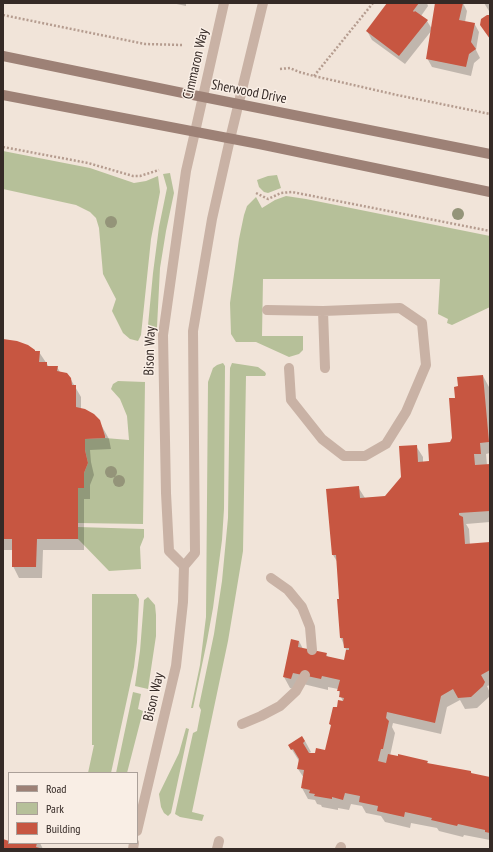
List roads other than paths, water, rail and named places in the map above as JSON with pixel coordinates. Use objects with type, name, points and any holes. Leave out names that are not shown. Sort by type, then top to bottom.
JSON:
[{"type":"main road","name":"Sherwood Drive","points":[[3,56],[490,154]]},
{"type":"main road","points":[[3,95],[195,132],[490,192]]},
{"type":"street","name":"Cimmaron Way","points":[[195,132],[224,3]]},
{"type":"street","points":[[230,139],[263,3]]},
{"type":"street","name":"Bison Way","points":[[184,566],[169,551],[163,335],[186,171],[195,132]]},
{"type":"street","name":"Bison Way","points":[[138,827],[176,666],[183,602],[184,566],[194,553],[193,331],[212,219],[230,139]]},
{"type":"street","points":[[267,310],[323,311],[400,308],[422,323],[426,365],[406,412],[386,444],[364,456],[344,456],[322,439],[291,400],[289,368]]},
{"type":"street","points":[[323,311],[324,368]]},
{"type":"street","points":[[272,578],[288,590],[302,607],[310,627],[312,650]]},
{"type":"street","points":[[242,724],[280,706],[296,691],[305,675]]}]
